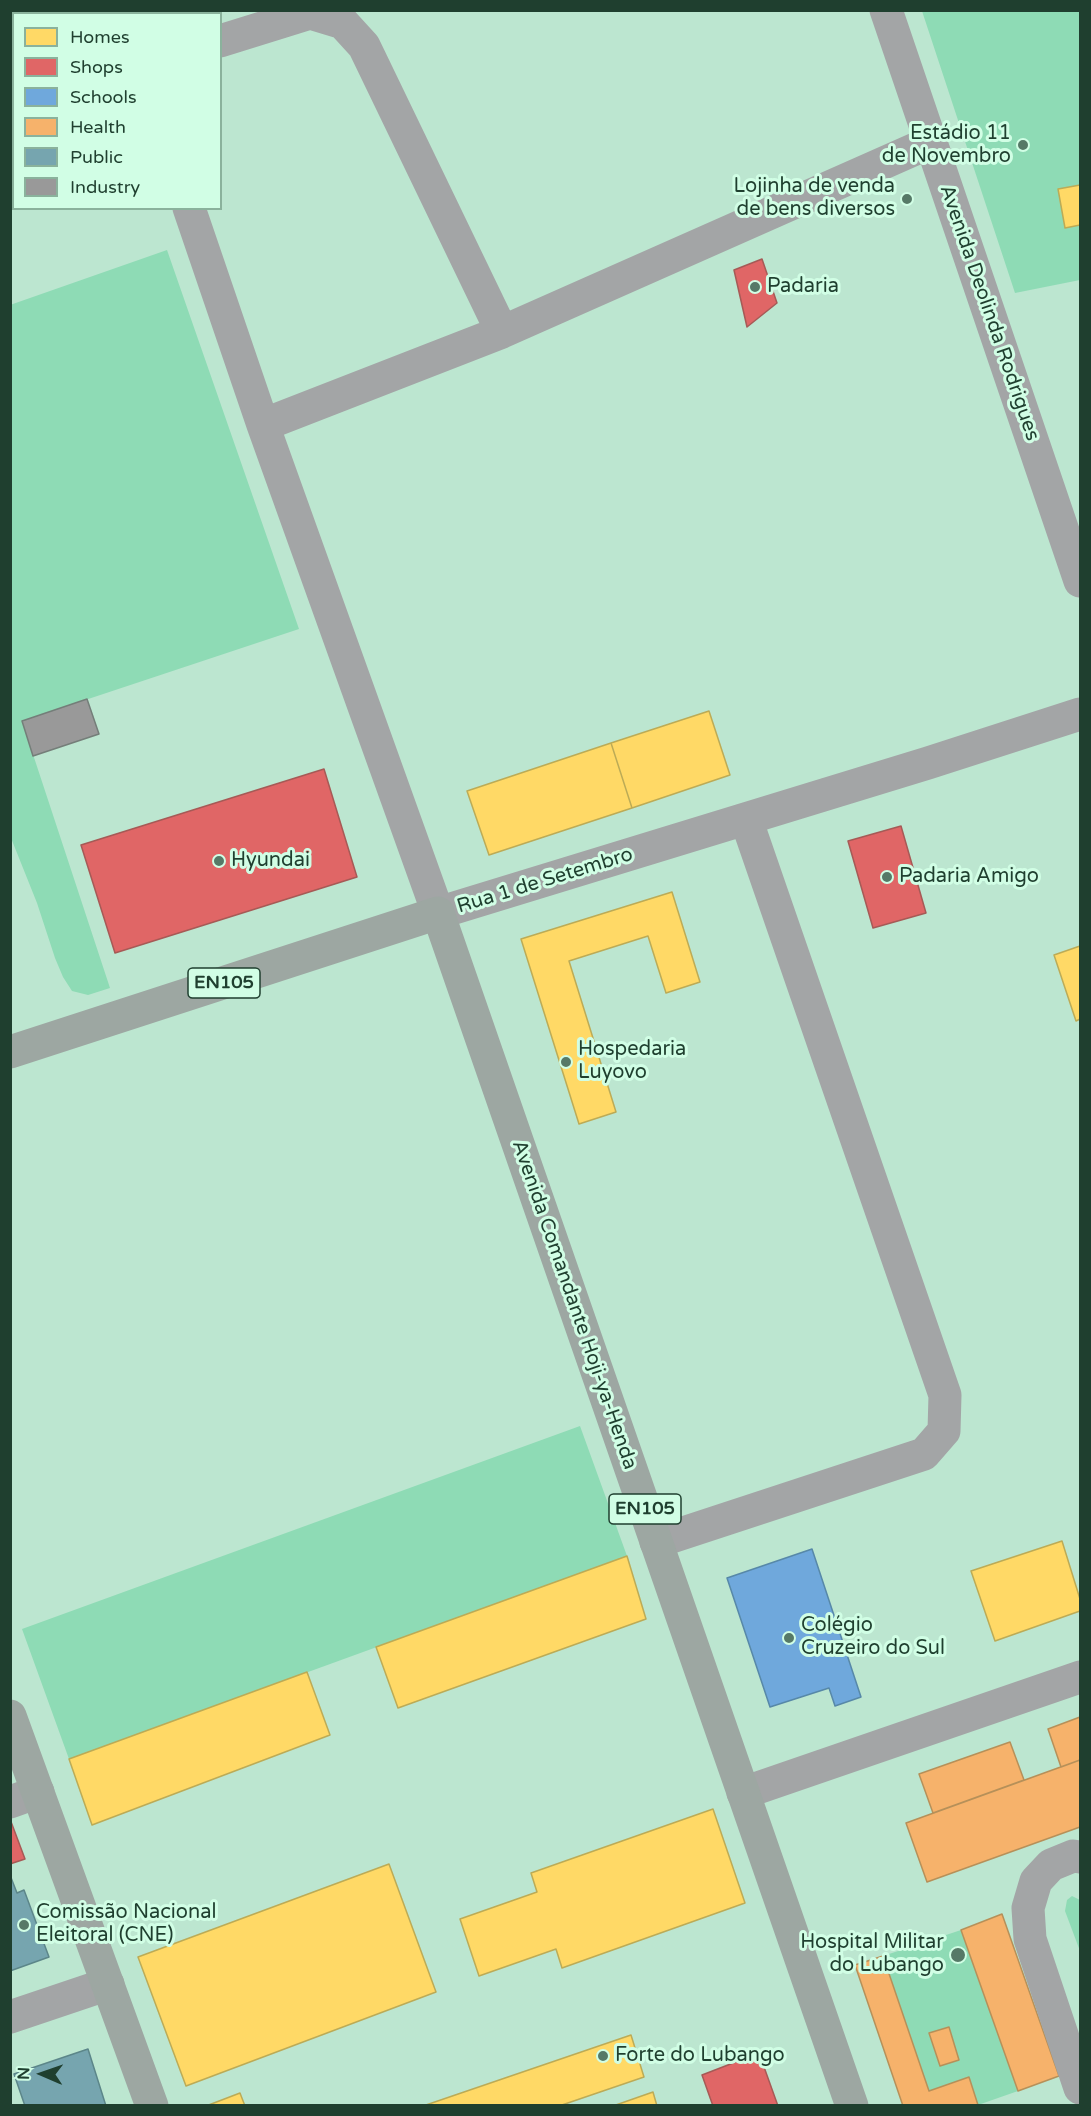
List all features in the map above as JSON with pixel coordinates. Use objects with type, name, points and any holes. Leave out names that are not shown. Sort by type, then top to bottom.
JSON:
[{"type":"main road","name":"Rua 1 de Setembro","points":[[10,1052],[438,913]]},
{"type":"main road","name":"Avenida Comandante Hoji-ya-Henda","points":[[438,913],[852,2106]]},
{"type":"main road","points":[[13,1734],[24,1797],[108,1984],[152,2106]]},
{"type":"street","name":"Avenida Deolinda Rodrigues","points":[[886,10],[1080,581]]},
{"type":"street","points":[[222,40],[310,14],[343,23],[364,46],[502,332]]},
{"type":"street","points":[[263,425],[502,332],[931,142]]},
{"type":"street","points":[[190,210],[263,425],[438,913]]},
{"type":"street","name":"Rua 1 de Setembro","points":[[438,913],[928,764],[1080,714]]},
{"type":"street","points":[[656,1542],[924,1454],[944,1431],[945,1395],[746,819]]},
{"type":"street","points":[[743,1793],[1080,1677]]},
{"type":"street","points":[[1080,1857],[1073,1856],[1051,1865],[1036,1881],[1028,1908],[1030,1939],[1080,2088]]},
{"type":"street","points":[[10,2017],[108,1984]]},
{"type":"green space","name":"Estádio 11 de Novembro","points":[[922,11],[1080,11],[1080,280],[1015,293]]},
{"type":"green space","points":[[167,250],[299,629],[22,721],[110,988],[88,995],[72,991],[63,977],[11,838],[10,305]]},
{"type":"green space","points":[[580,1426],[627,1556],[69,1759],[22,1629]]},
{"type":"green space","points":[[1072,1896],[1080,1900],[1080,1951],[1065,1911],[1067,1900]]},
{"type":"green space","points":[[961,1930],[1018,2091],[978,2105],[969,2077],[929,2091],[883,1956]]},
{"type":"building: Homes","points":[[1080,185],[1080,225],[1065,228],[1058,189]]},
{"type":"building: Homes","points":[[709,711],[730,775],[632,808],[611,743]]},
{"type":"building: Homes","points":[[611,743],[632,808],[489,855],[467,791]]},
{"type":"building: Homes","points":[[672,892],[700,982],[666,993],[648,936],[569,961],[616,1112],[579,1124],[521,939]]},
{"type":"building: Homes","points":[[1080,946],[1080,1019],[1076,1021],[1054,955]]},
{"type":"building: Homes","points":[[1062,1541],[1080,1599],[1080,1611],[995,1641],[971,1571]]},
{"type":"building: Homes","points":[[627,1556],[646,1619],[398,1708],[376,1647]]},
{"type":"building: Homes","points":[[307,1672],[330,1735],[92,1825],[69,1759]]},
{"type":"building: Homes","points":[[713,1809],[745,1903],[562,1968],[556,1949],[479,1976],[460,1919],[537,1892],[531,1873]]},
{"type":"building: Homes","points":[[389,1864],[436,1992],[186,2086],[138,1957]]},
{"type":"building: Homes","name":"Forte do Lubango","points":[[631,2035],[644,2077],[559,2106],[423,2106]]},
{"type":"building: Homes","name":"Forte do Lubango","points":[[653,2092],[657,2106],[613,2106]]},
{"type":"building: Homes","points":[[240,2093],[245,2106],[206,2106]]},
{"type":"building: Shops","name":"Padaria","points":[[762,259],[777,303],[747,327],[734,270]]},
{"type":"building: Shops","name":"Hyundai","points":[[324,769],[357,877],[115,953],[81,845]]},
{"type":"building: Shops","name":"Padaria Amigo","points":[[901,826],[926,913],[873,928],[848,841]]},
{"type":"building: Shops","points":[[10,1819],[25,1859],[10,1864]]},
{"type":"building: Shops","points":[[759,2053],[778,2106],[713,2106],[702,2075]]},
{"type":"building: Schools","name":"Colégio Cruzeiro do Sul","points":[[812,1549],[861,1697],[835,1706],[829,1688],[770,1707],[727,1578]]},
{"type":"building: Health","points":[[1080,1717],[1080,1760],[1061,1767],[1048,1729]]},
{"type":"building: Health","points":[[1010,1742],[1024,1780],[933,1813],[919,1774]]},
{"type":"building: Health","points":[[1080,1760],[1080,1827],[927,1882],[906,1823]]},
{"type":"building: Health","points":[[1002,1914],[1059,2076],[1018,2091],[961,1930]]},
{"type":"building: Health","points":[[883,1956],[929,2091],[969,2077],[978,2105],[903,2106],[855,1965]]},
{"type":"building: Health","points":[[949,2027],[959,2060],[940,2066],[929,2033]]},
{"type":"building: Public","name":"Comissão Nacional Eleitoral (CNE)","points":[[10,1875],[17,1893],[24,1890],[49,1957],[10,1971]]},
{"type":"building: Public","points":[[88,2049],[106,2106],[25,2106],[14,2074]]},
{"type":"building: Industry","points":[[87,699],[99,734],[33,756],[22,721]]},
{"type":"place","name":"Estádio 11 de Novembro","points":[[1023,145]]},
{"type":"place","name":"Lojinha de venda de bens diversos","points":[[907,199]]},
{"type":"place","name":"Padaria","points":[[755,287]]},
{"type":"place","name":"Hyundai","points":[[219,861]]},
{"type":"place","name":"Padaria Amigo","points":[[887,877]]},
{"type":"place","name":"Hospedaria Luyovo","points":[[566,1062]]},
{"type":"place","name":"Colégio Cruzeiro do Sul","points":[[789,1638]]},
{"type":"place","name":"Comissão Nacional Eleitoral (CNE)","points":[[24,1925]]},
{"type":"place","name":"Hospital Militar do Lubango","points":[[958,1955]]},
{"type":"place","name":"Forte do Lubango","points":[[603,2056]]}]
